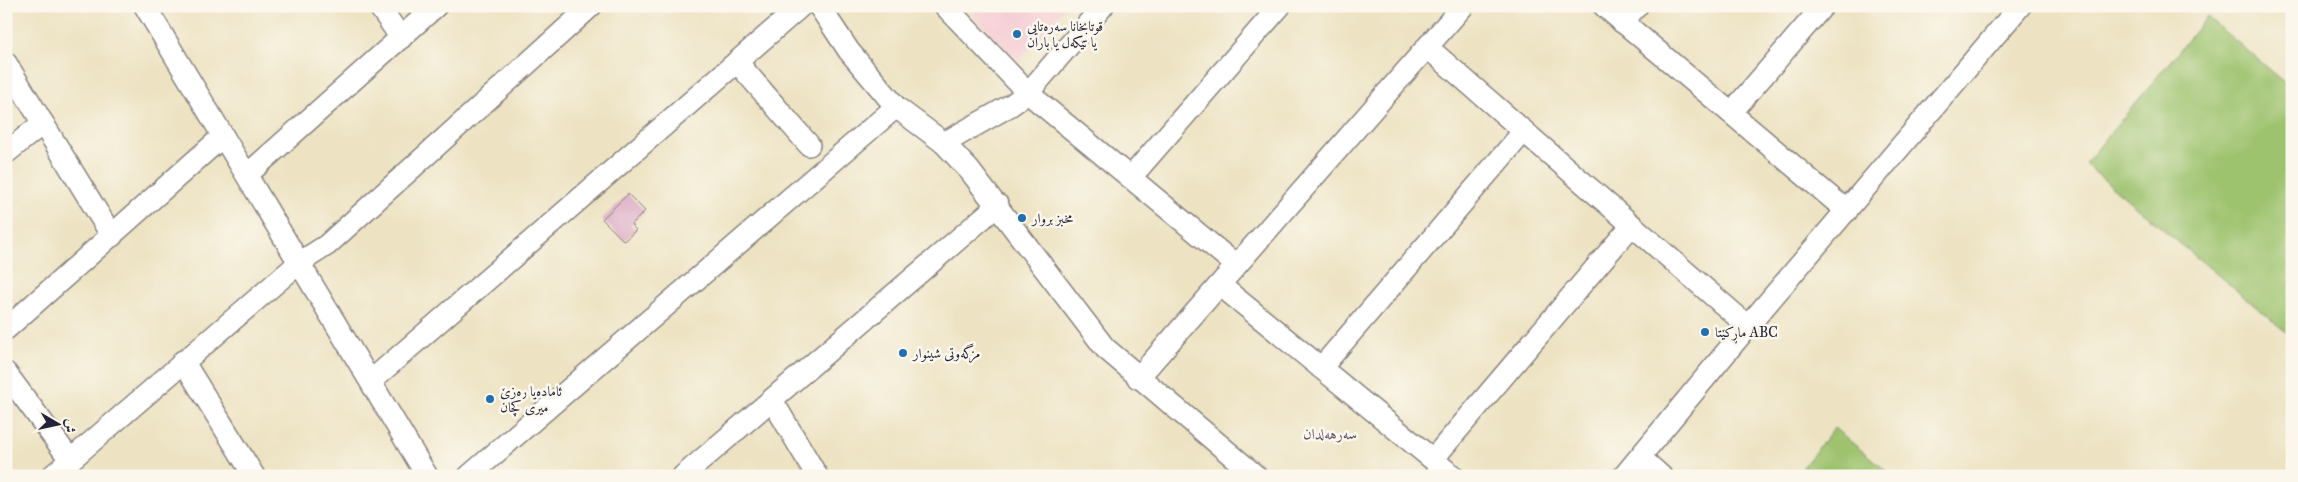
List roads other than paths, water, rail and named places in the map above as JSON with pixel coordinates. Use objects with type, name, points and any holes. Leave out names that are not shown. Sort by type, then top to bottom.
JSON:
[{"type":"street","points":[[145,6],[248,174],[299,264],[372,380],[427,476]]},
{"type":"street","points":[[379,6],[401,38]]},
{"type":"street","points":[[248,174],[436,6]]},
{"type":"street","points":[[52,476],[69,458],[183,361],[299,264],[327,244],[591,6]]},
{"type":"street","points":[[372,380],[801,6]]},
{"type":"street","points":[[819,6],[849,51],[896,107],[944,143],[998,205],[1105,348],[1138,378],[1256,476]]},
{"type":"street","points":[[946,6],[1028,93],[1236,264]]},
{"type":"street","points":[[944,143],[1011,105],[1028,93],[1103,6]]},
{"type":"street","points":[[1131,177],[1280,6]]},
{"type":"street","points":[[1138,378],[1463,6]]},
{"type":"street","points":[[1604,6],[1847,211]]},
{"type":"street","points":[[1622,22],[1637,6]]},
{"type":"street","points":[[1731,113],[1823,6]]},
{"type":"street","points":[[1624,476],[1641,458],[1748,326],[2020,6]]},
{"type":"street","points":[[1427,47],[1748,326]]},
{"type":"street","points":[[738,62],[809,145]]},
{"type":"street","points":[[6,64],[112,236]]},
{"type":"street","points":[[469,476],[896,107]]},
{"type":"street","points":[[6,153],[42,123]]},
{"type":"street","points":[[1322,368],[1524,131]]},
{"type":"street","points":[[6,329],[223,136]]},
{"type":"street","points":[[683,476],[998,205]]},
{"type":"street","points":[[1432,459],[1632,225]]},
{"type":"street","points":[[1220,285],[1453,476]]},
{"type":"street","points":[[183,361],[254,476]]},
{"type":"street","points":[[6,373],[69,458]]},
{"type":"street","points":[[772,400],[818,476]]},
{"type":"street","points":[[1641,458],[1661,476]]},
{"type":"place","name":"قوتابخانا سەرەتایی یا تێکەل یا باران","points":[[1017,34]]},
{"type":"place","name":"مخبز بروار","points":[[1022,218]]},
{"type":"place","name":"ماڕکێتا ABC","points":[[1705,332]]},
{"type":"place","name":"مزگەوتی شينوار","points":[[903,353]]},
{"type":"place","name":"ئامادەيا رەزێ ميرى كچان","points":[[490,399]]},
{"type":"district","name":"سەرهەلدان","points":[[1330,434]]}]
